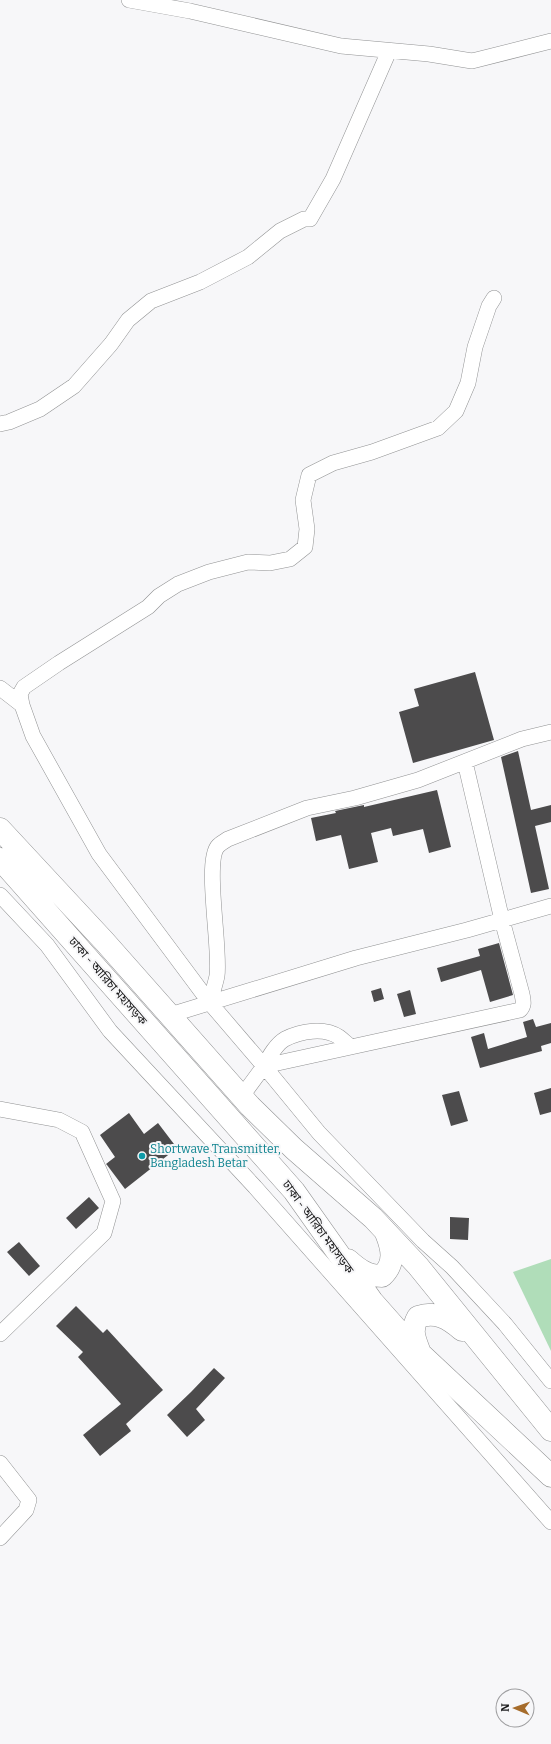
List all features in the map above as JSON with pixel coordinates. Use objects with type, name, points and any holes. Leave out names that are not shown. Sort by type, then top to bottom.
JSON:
[{"type":"highway","name":"ঢাকা - আরিচা মহাসড়ক","points":[[0,829],[242,1096],[294,1149],[373,1218],[418,1266],[551,1430]]},
{"type":"highway","name":"ঢাকা - আরিচা মহাসড়ক","points":[[0,859],[294,1191],[372,1301],[421,1354],[551,1476]]},
{"type":"highway","points":[[332,1244],[349,1261],[363,1272],[373,1276],[382,1276],[388,1271],[392,1261],[391,1247],[385,1231]]},
{"type":"highway","points":[[421,1354],[414,1338],[413,1326],[418,1317],[426,1314],[439,1315],[454,1323],[484,1349]]},
{"type":"street","points":[[129,0],[190,11],[341,46],[448,56],[472,61],[551,41]]},
{"type":"street","points":[[0,424],[9,422],[40,409],[74,386],[111,344],[128,320],[151,301],[200,282],[248,257],[280,231],[304,220],[310,219],[333,179],[389,51]]},
{"type":"street","points":[[494,298],[488,306],[475,347],[468,383],[456,411],[438,428],[372,452],[333,463],[309,475],[304,500],[307,529],[305,547],[290,559],[270,563],[248,562],[209,572],[178,584],[159,596],[148,607],[24,687],[20,694],[22,705],[33,736],[99,854],[210,1003],[319,1133],[423,1241],[452,1267],[505,1324],[551,1381]]},
{"type":"street","points":[[0,688],[22,705]]},
{"type":"street","points":[[210,1003],[217,976],[216,932],[212,885],[213,861],[217,846],[228,839],[307,808],[355,798],[418,780],[522,739],[551,732]]},
{"type":"street","points":[[264,1066],[520,1010],[523,1003],[522,994],[502,920],[465,762]]},
{"type":"street","points":[[0,895],[47,945],[110,1031],[255,1187],[551,1522]]},
{"type":"street","points":[[170,1015],[356,958],[551,906]]},
{"type":"street","points":[[242,1096],[275,1049],[285,1040],[320,1030],[339,1037],[351,1047]]},
{"type":"street","points":[[0,1108],[59,1120],[82,1132],[113,1201],[104,1233],[0,1334]]},
{"type":"street","points":[[0,1463],[29,1500],[26,1510],[0,1538]]},
{"type":"green space","points":[[551,1259],[551,1351],[513,1272]]},
{"type":"building","points":[[475,672],[494,740],[413,763],[399,712],[419,706],[414,689]]},
{"type":"building","points":[[518,751],[531,810],[551,805],[551,822],[535,826],[549,889],[531,893],[501,757]]},
{"type":"building","points":[[437,790],[451,847],[429,853],[423,829],[393,836],[391,828],[371,833],[378,862],[349,869],[341,835],[316,841],[311,818],[336,813],[335,811],[364,805],[364,807]]},
{"type":"building","points":[[499,943],[513,995],[490,1002],[481,970],[441,982],[437,968],[480,956],[478,949]]},
{"type":"building","points":[[381,988],[384,999],[374,1002],[371,991]]},
{"type":"building","points":[[410,990],[416,1014],[404,1017],[397,994]]},
{"type":"building","points":[[533,1019],[536,1027],[551,1023],[551,1043],[541,1046],[542,1051],[480,1068],[471,1037],[484,1033],[488,1049],[527,1037],[523,1022]]},
{"type":"building","points":[[551,1088],[551,1112],[540,1115],[534,1093]]},
{"type":"building","points":[[459,1091],[468,1121],[451,1126],[442,1095]]},
{"type":"building","name":"Shortwave Transmitter, Bangladesh Betar","points":[[129,1113],[144,1134],[158,1123],[177,1148],[125,1189],[106,1164],[115,1157],[100,1135]]},
{"type":"building","points":[[89,1197],[99,1208],[76,1229],[66,1218]]},
{"type":"building","points":[[450,1217],[469,1218],[468,1240],[450,1239]]},
{"type":"building","points":[[19,1242],[40,1266],[29,1276],[7,1252]]},
{"type":"building","points":[[76,1306],[103,1333],[107,1329],[163,1390],[126,1424],[131,1431],[100,1456],[83,1435],[121,1404],[78,1357],[83,1352],[56,1326]]},
{"type":"building","points":[[214,1368],[225,1378],[196,1409],[205,1420],[187,1437],[167,1415]]},
{"type":"place","name":"Shortwave Transmitter, Bangladesh Betar","points":[[142,1156]]}]
